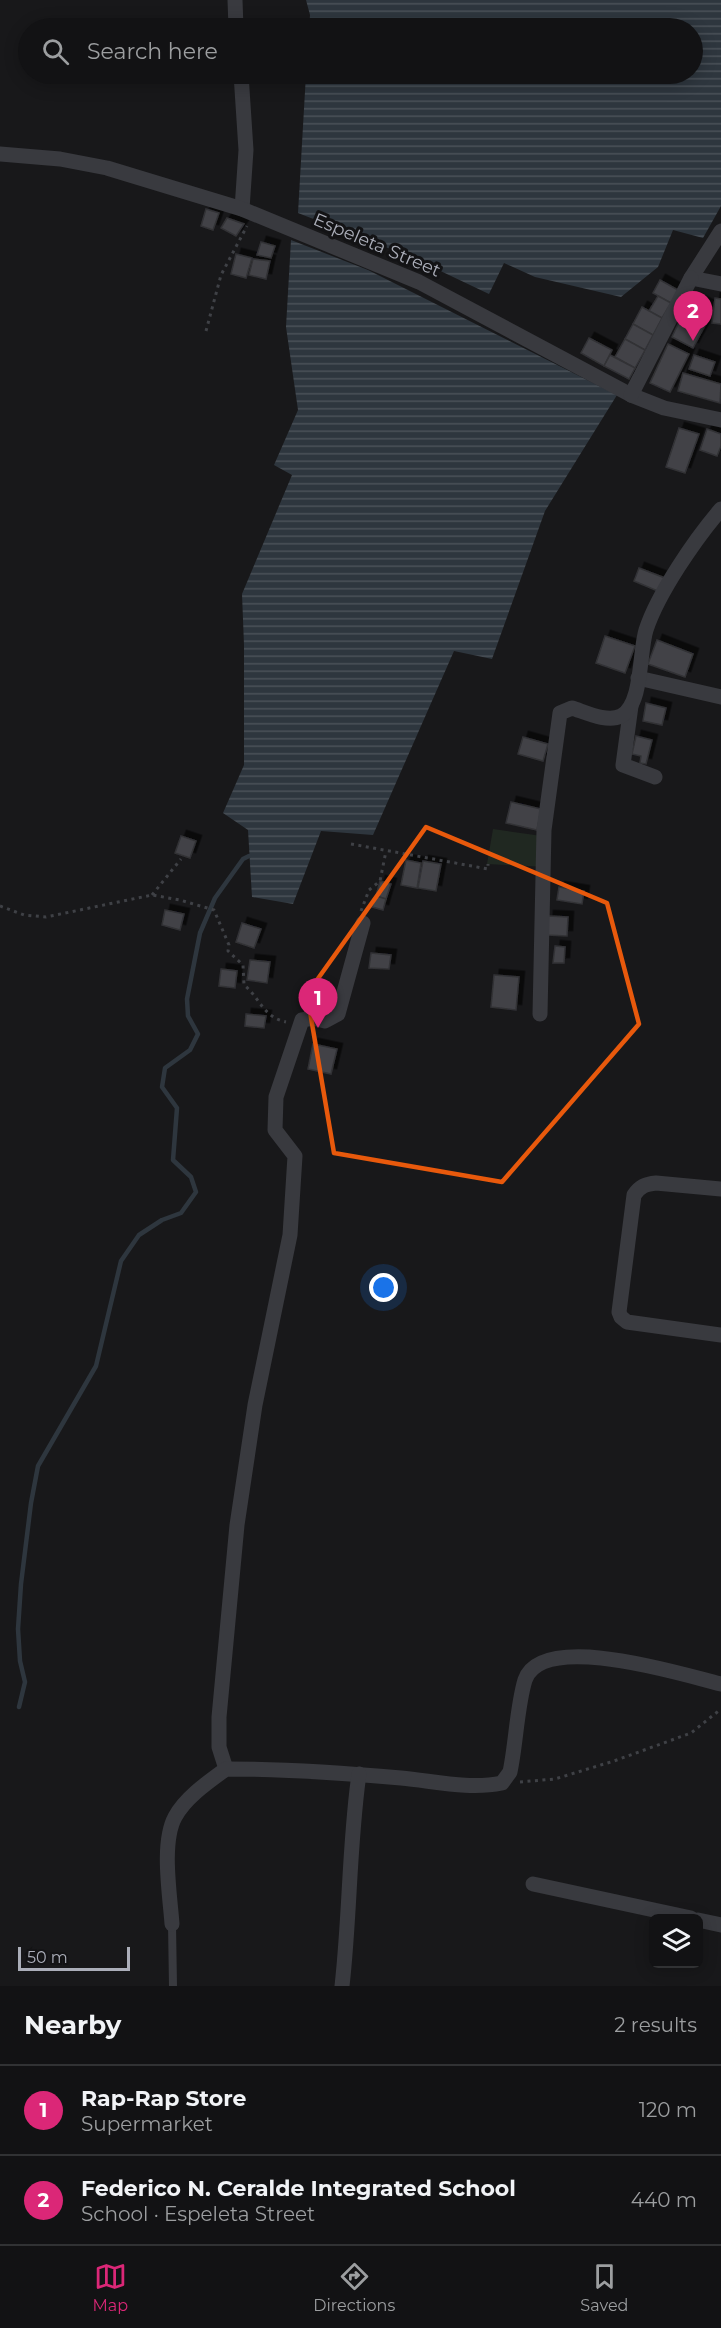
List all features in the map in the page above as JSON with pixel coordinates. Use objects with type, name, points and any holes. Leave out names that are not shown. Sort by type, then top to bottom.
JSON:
[{"type":"street","points":[[236,0],[236,18]]},
{"type":"street","points":[[242,84],[248,212]]},
{"type":"street","name":"Espeleta Street","points":[[0,154],[60,159],[107,168],[248,212],[419,282],[631,394],[664,408],[721,420]]},
{"type":"street","points":[[631,394],[692,278],[721,231]]},
{"type":"street","points":[[692,278],[721,284]]},
{"type":"street","points":[[656,777],[623,765],[631,706],[646,630],[660,599],[707,526],[721,509]]},
{"type":"street","points":[[638,678],[721,697]]},
{"type":"street","points":[[540,1014],[544,830],[560,713],[572,708],[607,718],[620,716],[631,706]]},
{"type":"street","points":[[226,1769],[219,1747],[219,1717],[237,1525],[255,1406],[290,1235],[295,1156],[275,1130],[276,1097],[299,1024],[306,1018],[325,1021],[338,1014],[363,922]]},
{"type":"street","points":[[721,1189],[656,1183],[648,1184],[638,1190],[634,1195],[620,1312],[621,1317],[627,1322],[721,1335]]},
{"type":"street","points":[[172,1924],[168,1847],[170,1828],[185,1804],[226,1769],[359,1774],[470,1786],[502,1783],[510,1772],[525,1678],[538,1663],[566,1656],[625,1662],[721,1684]]},
{"type":"street","points":[[342,1986],[348,1937],[353,1816],[359,1774]]},
{"type":"street","points":[[533,1884],[672,1914]]},
{"type":"street","points":[[703,1921],[721,1925]]},
{"type":"lane","points":[[172,1924],[172,1986]]},
{"type":"path","points":[[206,331],[221,276],[248,212]]},
{"type":"path","points":[[351,844],[488,869],[488,864]]},
{"type":"path","points":[[363,922],[362,908],[369,890],[380,881],[386,851]]},
{"type":"path","points":[[152,896],[181,859]]},
{"type":"path","points":[[0,906],[24,915],[46,917],[152,896],[214,910],[229,945],[228,951],[243,965],[244,985],[256,995],[260,1005],[274,1019],[299,1024]]},
{"type":"path","points":[[502,1783],[555,1779],[614,1761],[691,1732],[721,1708]]},
{"type":"highlighted area","points":[[426,827],[607,903],[639,1024],[502,1182],[334,1153],[307,994]]},
{"type":"shaded area","points":[[306,0],[721,0],[721,206],[703,238],[673,230],[658,267],[621,297],[535,277],[504,263],[489,294],[411,257],[298,213],[305,84],[703,84],[703,18],[310,18]]},
{"type":"shaded area","points":[[291,240],[368,270],[617,395],[545,511],[492,659],[454,651],[373,835],[321,831],[293,904],[252,897],[248,830],[223,813],[244,765],[242,594],[292,475],[274,465],[298,410],[286,327]]},
{"type":"shaded area","points":[[493,829],[549,837],[547,867],[487,864]]},
{"type":"building","points":[[206,209],[219,213],[213,230],[201,226]]},
{"type":"building","points":[[227,218],[244,224],[236,236],[221,228]]},
{"type":"building","points":[[261,242],[275,246],[271,258],[257,255]]},
{"type":"building","points":[[236,254],[252,258],[246,278],[231,274]]},
{"type":"building","points":[[253,259],[270,261],[266,279],[249,275]]},
{"type":"building","points":[[660,280],[678,290],[671,303],[653,293]]},
{"type":"building","points":[[658,296],[671,303],[662,318],[649,311]]},
{"type":"building","points":[[691,297],[711,307],[710,316],[693,348],[672,337]]},
{"type":"building","points":[[715,298],[721,299],[721,324],[712,323]]},
{"type":"building","points":[[642,307],[662,318],[653,335],[633,324]]},
{"type":"building","points":[[633,324],[653,335],[645,350],[625,339]]},
{"type":"building","points":[[589,338],[612,350],[604,366],[581,353]]},
{"type":"building","points":[[625,339],[645,350],[635,368],[615,357]]},
{"type":"building","points":[[668,344],[689,354],[670,392],[650,383]]},
{"type":"building","points":[[610,355],[635,368],[629,379],[604,366]]},
{"type":"building","points":[[694,355],[715,362],[710,376],[689,369]]},
{"type":"building","points":[[683,373],[721,384],[720,403],[678,391]]},
{"type":"building","points":[[679,428],[699,434],[685,473],[666,467]]},
{"type":"building","points":[[707,429],[721,434],[721,446],[717,456],[700,450]]},
{"type":"building","points":[[639,568],[665,578],[660,592],[634,581]]},
{"type":"building","points":[[605,636],[635,646],[625,673],[596,663]]},
{"type":"building","points":[[657,640],[693,654],[685,677],[648,664]]},
{"type":"building","points":[[646,703],[666,708],[662,725],[643,721]]},
{"type":"building","points":[[636,736],[652,740],[646,764],[640,763],[641,756],[632,754]]},
{"type":"building","points":[[523,737],[548,744],[543,761],[518,754]]},
{"type":"building","points":[[511,802],[541,809],[537,830],[506,823]]},
{"type":"building","points":[[181,836],[196,841],[190,858],[175,853]]},
{"type":"building","points":[[406,860],[421,863],[417,888],[401,885]]},
{"type":"building","points":[[423,861],[441,864],[436,891],[418,888]]},
{"type":"building","points":[[380,881],[391,884],[386,899],[376,896]]},
{"type":"building","points":[[559,887],[584,891],[582,904],[557,900]]},
{"type":"building","points":[[376,896],[386,899],[383,910],[372,907]]},
{"type":"building","points":[[165,910],[184,914],[180,930],[162,925]]},
{"type":"building","points":[[548,916],[568,917],[567,936],[547,935]]},
{"type":"building","points":[[242,923],[261,929],[254,948],[236,942]]},
{"type":"building","points":[[555,946],[565,947],[564,963],[553,963]]},
{"type":"building","points":[[371,953],[391,955],[389,969],[369,968]]},
{"type":"building","points":[[250,960],[270,962],[267,983],[247,980]]},
{"type":"building","points":[[221,969],[237,971],[235,988],[219,986]]},
{"type":"building","points":[[494,975],[519,977],[516,1010],[491,1007]]},
{"type":"building","points":[[246,1014],[266,1016],[264,1028],[245,1026]]},
{"type":"building","points":[[313,1044],[337,1049],[331,1074],[308,1069]]},
{"type":"waterway","points":[[19,1707],[25,1682],[20,1661],[18,1629],[21,1584],[38,1466],[96,1366],[121,1261],[139,1235],[162,1220],[181,1213],[196,1192],[191,1177],[173,1160],[177,1108],[162,1087],[165,1068],[190,1050],[198,1034],[188,1016],[187,999],[200,933],[215,898],[243,859],[249,856]]},
{"type":"place","name":"Federico N. Ceralde Integrated School","points":[[693,341]]},
{"type":"place","name":"Rap-Rap Store","points":[[318,1028]]}]
